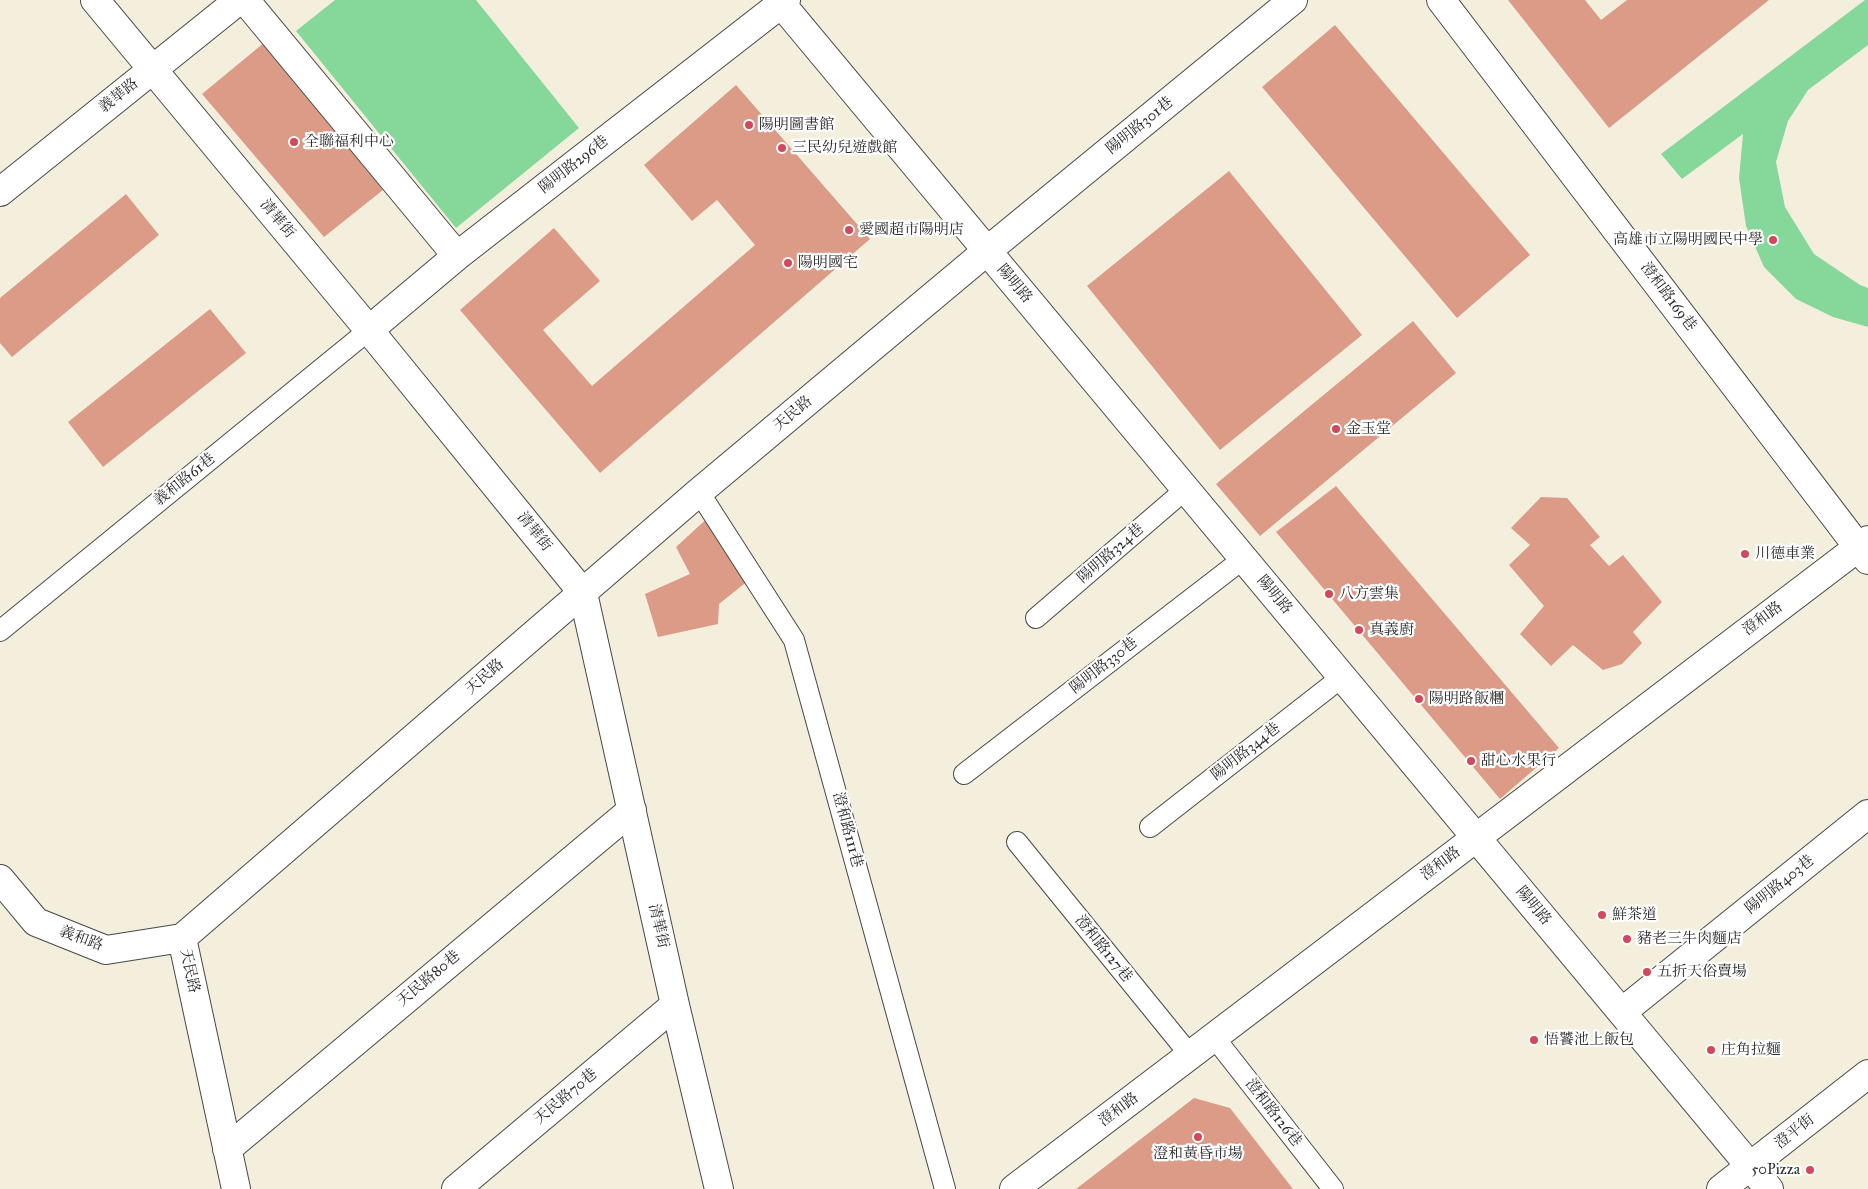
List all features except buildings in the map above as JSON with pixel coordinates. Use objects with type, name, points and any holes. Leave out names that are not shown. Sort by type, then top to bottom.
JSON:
[{"type":"street","name":"清華街","points":[[95,0],[369,330],[583,593],[675,1005],[719,1189]]},
{"type":"street","name":"義華路","points":[[0,192],[239,0]]},
{"type":"street","points":[[245,0],[457,256]]},
{"type":"street","name":"陽明路301巷","points":[[987,251],[1293,0]]},
{"type":"street","name":"澄和路169巷","points":[[1441,0],[1865,549]]},
{"type":"street","name":"陽明路296巷","points":[[369,330],[457,256],[782,1]]},
{"type":"street","name":"陽明路","points":[[782,1],[987,251],[1769,1189]]},
{"type":"street","name":"天民路","points":[[236,1189],[182,938],[699,492],[987,251]]},
{"type":"street","name":"澄和路","points":[[1014,1189],[1476,838],[1865,549]]},
{"type":"street","name":"天民路80巷","points":[[227,1149],[632,810]]},
{"type":"street","name":"陽明路403巷","points":[[1622,1012],[1868,814]]},
{"type":"street","name":"義和路","points":[[0,879],[36,922],[106,950],[182,938]]},
{"type":"street","name":"天民路70巷","points":[[456,1189],[675,1005]]},
{"type":"street","name":"澄平街","points":[[1721,1189],[1868,1074]]},
{"type":"lane","name":"義和路61巷","points":[[0,630],[369,330]]},
{"type":"lane","name":"陽明路324巷","points":[[1036,618],[1186,489]]},
{"type":"lane","name":"澄和路111巷","points":[[699,492],[794,640],[946,1189]]},
{"type":"lane","name":"陽明路330巷","points":[[964,774],[1243,558]]},
{"type":"lane","name":"陽明路344巷","points":[[1150,827],[1342,677]]},
{"type":"lane","name":"澄和路127巷","points":[[1017,842],[1190,1055]]},
{"type":"lane","name":"澄和路126巷","points":[[1214,1037],[1333,1189]]},
{"type":"green space","points":[[335,0],[476,0],[579,128],[456,228],[296,31]]},
{"type":"green space","points":[[1865,0],[1868,0],[1868,45],[1808,90],[1788,121],[1776,162],[1785,207],[1814,254],[1860,285],[1868,288],[1868,327],[1833,317],[1796,299],[1764,267],[1746,226],[1739,178],[1743,134],[1682,179],[1661,154]]},
{"type":"place","name":"陽明圖書館","points":[[749,125]]},
{"type":"place","name":"全聯福利中心","points":[[294,142]]},
{"type":"place","name":"三民幼兒遊戲館","points":[[782,148]]},
{"type":"place","name":"愛國超市陽明店","points":[[849,230]]},
{"type":"place","name":"高雄市立陽明國民中學","points":[[1773,240]]},
{"type":"place","name":"陽明國宅","points":[[788,263]]},
{"type":"place","name":"金玉堂","points":[[1336,429]]},
{"type":"place","name":"川德車業","points":[[1745,554]]},
{"type":"place","name":"八方雲集","points":[[1329,594]]},
{"type":"place","name":"真義廚","points":[[1359,630]]},
{"type":"place","name":"陽明路飯糰","points":[[1419,699]]},
{"type":"place","name":"甜心水果行","points":[[1471,761]]},
{"type":"place","name":"鮮茶道","points":[[1602,915]]},
{"type":"place","name":"豬老三牛肉麵店","points":[[1627,939]]},
{"type":"place","name":"五折天俗賣場","points":[[1647,972]]},
{"type":"place","name":"悟饕池上飯包","points":[[1534,1040]]},
{"type":"place","name":"庄角拉麵","points":[[1711,1050]]},
{"type":"place","name":"澄和黃昏市場","points":[[1198,1137]]},
{"type":"place","name":"50Pizza","points":[[1810,1170]]}]
